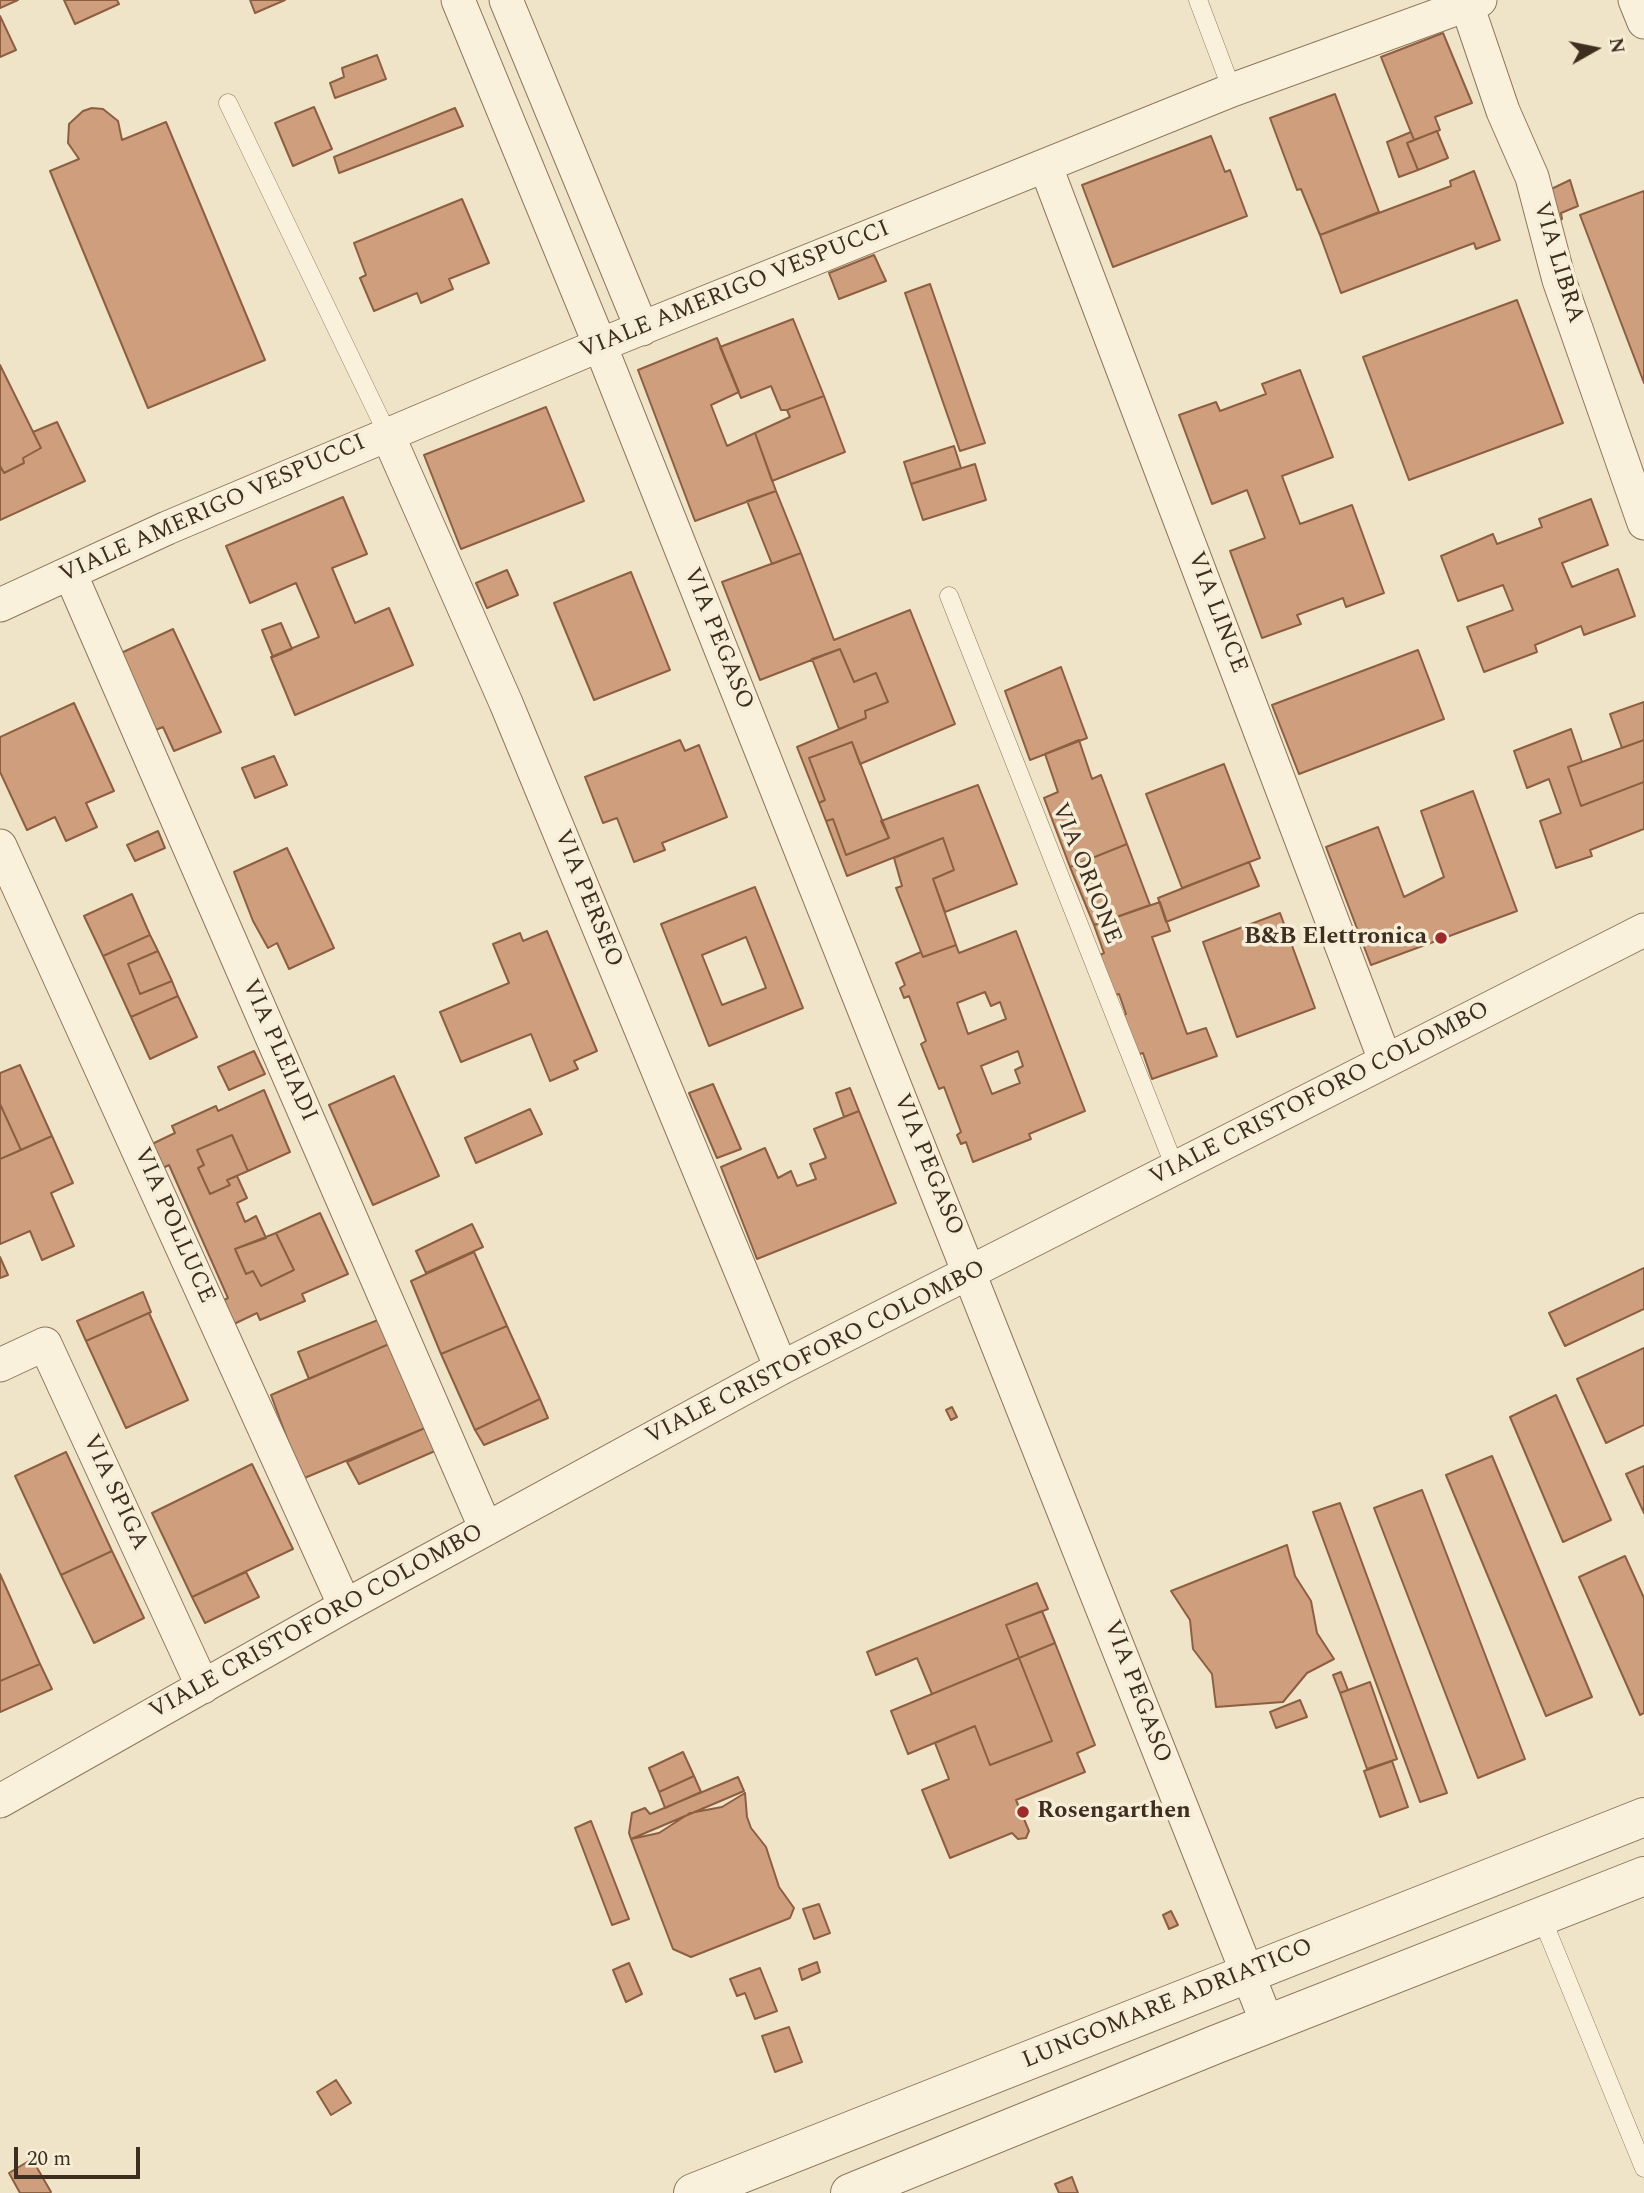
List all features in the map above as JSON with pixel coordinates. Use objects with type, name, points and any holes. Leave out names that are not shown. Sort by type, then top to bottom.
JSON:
[{"type":"street","name":"VIA PEGASO","points":[[458,0],[600,345],[1268,2025]]},
{"type":"street","points":[[506,0],[642,329]]},
{"type":"street","points":[[1636,0],[1644,22]]},
{"type":"street","name":"VIALE AMERIGO VESPUCCI","points":[[0,605],[387,433],[600,345],[1232,90],[1474,2]]},
{"type":"street","name":"VIA LIBRA","points":[[1474,2],[1503,111],[1532,177],[1559,280],[1644,523]]},
{"type":"street","name":"VIA LINCE","points":[[1046,167],[1385,1060]]},
{"type":"street","name":"VIA PERSEO","points":[[387,433],[506,703],[781,1368]]},
{"type":"street","name":"VIA PLEIADI","points":[[70,573],[486,1529]]},
{"type":"street","name":"VIA POLLUCE","points":[[0,846],[345,1606]]},
{"type":"street","name":"VIALE CRISTOFORO COLOMBO","points":[[0,1801],[345,1606],[781,1368],[1176,1170],[1385,1060],[1644,930]]},
{"type":"street","name":"VIA SPIGA","points":[[0,1365],[45,1344],[203,1687]]},
{"type":"street","name":"LUNGOMARE ADRIATICO","points":[[693,2193],[1644,1817]]},
{"type":"street","points":[[850,2193],[1644,1876]]},
{"type":"lane","points":[[1198,0],[1232,90]]},
{"type":"lane","points":[[228,103],[387,433]]},
{"type":"lane","name":"VIA ORIONE","points":[[949,596],[1176,1170]]},
{"type":"lane","points":[[1541,1916],[1644,2168]]},
{"type":"building","points":[[0,0],[18,0],[0,8]]},
{"type":"building","points":[[64,0],[117,0],[119,4],[75,24]]},
{"type":"building","points":[[250,0],[285,0],[255,13]]},
{"type":"building","points":[[0,16],[16,50],[0,57]]},
{"type":"building","points":[[1443,33],[1472,103],[1435,117],[1440,130],[1414,140],[1381,57]]},
{"type":"building","points":[[377,55],[386,79],[335,98],[330,83],[344,77],[342,68]]},
{"type":"building","points":[[1335,94],[1379,212],[1320,235],[1301,189],[1297,190],[1270,118]]},
{"type":"building","points":[[314,107],[332,149],[293,166],[275,123]]},
{"type":"building","points":[[455,108],[463,126],[339,173],[334,157]]},
{"type":"building","points":[[103,109],[118,121],[122,140],[166,122],[265,360],[148,408],[50,171],[79,159],[68,143],[69,124],[83,111]]},
{"type":"building","points":[[1437,131],[1448,158],[1418,170],[1407,143]]},
{"type":"building","points":[[1411,132],[1414,140],[1407,143],[1418,170],[1399,177],[1387,142]]},
{"type":"building","points":[[1211,136],[1225,172],[1230,170],[1247,216],[1113,267],[1082,185]]},
{"type":"building","points":[[1474,171],[1500,240],[1476,249],[1474,243],[1341,293],[1320,235],[1451,186],[1450,181]]},
{"type":"building","points":[[1570,180],[1578,206],[1561,213],[1562,219],[1549,224],[1539,195]]},
{"type":"building","points":[[1644,191],[1644,383],[1580,215]]},
{"type":"building","points":[[462,199],[489,263],[449,279],[453,289],[421,303],[417,293],[374,311],[360,278],[366,275],[354,243]]},
{"type":"building","points":[[874,255],[886,281],[839,299],[829,273]]},
{"type":"building","points":[[930,284],[985,443],[960,451],[905,293]]},
{"type":"building","points":[[1517,300],[1563,423],[1409,480],[1363,357]]},
{"type":"building","points":[[793,319],[824,396],[787,410],[781,410],[771,386],[741,398],[720,347]]},
{"type":"building","points":[[717,338],[739,392],[711,405],[727,446],[755,433],[776,491],[695,521],[638,370]]},
{"type":"building","points":[[0,365],[41,448],[23,458],[24,463],[4,473],[0,466]]},
{"type":"building","points":[[1300,370],[1333,457],[1282,476],[1300,524],[1352,505],[1384,593],[1346,607],[1343,598],[1297,615],[1301,624],[1262,638],[1230,551],[1265,538],[1247,490],[1212,504],[1179,415],[1216,402],[1220,411],[1266,394],[1262,384]]},
{"type":"building","points":[[824,396],[845,452],[772,481],[755,433],[790,417],[787,410]]},
{"type":"building","points":[[546,407],[584,501],[461,549],[424,455]]},
{"type":"building","points":[[57,422],[85,481],[0,520],[0,466],[4,473],[24,463],[23,458],[41,448],[33,432]]},
{"type":"building","points":[[954,446],[961,468],[911,484],[904,462]]},
{"type":"building","points":[[975,464],[986,500],[923,520],[911,484]]},
{"type":"building","points":[[776,491],[801,553],[772,564],[747,501]]},
{"type":"building","points":[[343,497],[367,554],[332,568],[355,623],[389,608],[413,665],[295,715],[271,657],[319,637],[296,583],[250,603],[226,546]]},
{"type":"building","points":[[1591,499],[1608,545],[1562,563],[1572,587],[1618,569],[1635,616],[1584,635],[1581,626],[1535,645],[1537,652],[1484,672],[1467,627],[1513,610],[1503,585],[1458,601],[1441,556],[1493,534],[1497,544],[1542,527],[1539,519]]},
{"type":"building","points":[[801,553],[834,640],[910,610],[955,724],[860,764],[852,742],[809,758],[825,800],[819,803],[797,747],[866,718],[865,711],[888,702],[876,673],[854,682],[840,649],[760,680],[722,582]]},
{"type":"building","points":[[507,570],[518,595],[487,608],[476,583]]},
{"type":"building","points":[[631,572],[670,670],[594,700],[554,603]]},
{"type":"building","points":[[281,623],[292,649],[273,657],[262,630]]},
{"type":"building","points":[[173,629],[221,732],[174,751],[163,727],[153,731],[119,654]]},
{"type":"building","points":[[840,649],[854,682],[876,673],[888,702],[865,711],[866,718],[839,729],[812,659]]},
{"type":"building","points":[[1418,650],[1444,719],[1299,774],[1272,705]]},
{"type":"building","points":[[1061,667],[1087,738],[1030,760],[1005,691]]},
{"type":"building","points":[[1644,702],[1644,740],[1622,748],[1610,714]]},
{"type":"building","points":[[74,703],[114,791],[86,803],[97,827],[66,841],[55,817],[27,830],[0,772],[0,737]]},
{"type":"building","points":[[1571,729],[1582,762],[1568,767],[1581,806],[1644,782],[1644,829],[1590,850],[1592,856],[1556,868],[1540,821],[1561,813],[1549,779],[1527,788],[1514,751]]},
{"type":"building","points":[[680,740],[685,751],[699,745],[727,817],[662,843],[665,850],[634,862],[617,818],[603,823],[585,777]]},
{"type":"building","points":[[1079,740],[1092,779],[1101,775],[1127,844],[1070,867],[1044,798],[1058,792],[1045,754]]},
{"type":"building","points":[[1644,740],[1644,782],[1581,806],[1568,767]]},
{"type":"building","points":[[852,742],[889,838],[846,855],[833,819],[826,821],[819,803],[825,800],[809,758]]},
{"type":"building","points":[[274,756],[287,785],[255,798],[242,768]]},
{"type":"building","points":[[1224,764],[1260,858],[1182,888],[1146,794]]},
{"type":"building","points":[[978,785],[1017,884],[945,912],[933,879],[954,870],[943,838],[847,876],[826,821],[833,819],[846,855],[889,838],[881,821]]},
{"type":"building","points":[[1473,791],[1517,911],[1371,965],[1326,847],[1378,827],[1404,897],[1444,877],[1421,811]]},
{"type":"building","points":[[158,831],[165,848],[135,861],[127,845]]},
{"type":"building","points":[[943,838],[954,870],[933,879],[956,945],[923,957],[896,888],[902,886],[894,858]]},
{"type":"building","points":[[1127,844],[1150,905],[1094,925],[1070,867]]},
{"type":"building","points":[[287,848],[334,948],[289,969],[277,943],[268,948],[253,921],[234,872]]},
{"type":"building","points":[[1249,862],[1259,886],[1166,922],[1158,898]]},
{"type":"building","points":[[755,887],[803,1008],[709,1046],[661,924]],"holes":[[[746,937],[766,988],[722,1005],[702,955]]]},
{"type":"building","points":[[132,894],[150,935],[103,956],[84,916]]},
{"type":"building","points":[[1160,902],[1170,931],[1152,937],[1187,1034],[1206,1028],[1217,1056],[1152,1079],[1143,1053],[1136,1055],[1122,1015],[1126,1014],[1119,994],[1112,996],[1098,956],[1104,953],[1094,925]]},
{"type":"building","points":[[1280,913],[1315,1008],[1237,1037],[1203,942]]},
{"type":"building","points":[[547,931],[597,1051],[574,1061],[578,1069],[550,1081],[531,1034],[461,1062],[440,1012],[509,983],[493,944],[520,933],[523,941]]},
{"type":"building","points":[[1016,931],[1085,1111],[1029,1134],[1031,1139],[973,1162],[966,1142],[961,1144],[957,1135],[961,1132],[944,1087],[939,1089],[921,1044],[926,1041],[909,996],[904,998],[900,988],[905,985],[896,963],[921,952],[923,957],[956,945],[959,953]],"holes":[[[985,992],[991,1006],[1000,1002],[1006,1019],[968,1034],[957,1003]],[[1018,1051],[1023,1066],[1015,1070],[1020,1083],[992,1094],[981,1066]]]},
{"type":"building","points":[[150,935],[158,951],[128,964],[140,994],[172,981],[178,996],[131,1017],[103,956]]},
{"type":"building","points":[[158,951],[172,981],[140,994],[128,964]]},
{"type":"building","points":[[178,996],[197,1037],[150,1059],[131,1017]]},
{"type":"building","points":[[254,1051],[265,1074],[229,1090],[218,1067]]},
{"type":"building","points":[[20,1065],[52,1136],[21,1150],[0,1104],[0,1073]]},
{"type":"building","points":[[394,1076],[439,1176],[373,1205],[329,1105]]},
{"type":"building","points":[[713,1084],[741,1149],[717,1158],[689,1093]]},
{"type":"building","points":[[850,1088],[859,1111],[844,1117],[836,1093]]},
{"type":"building","points":[[264,1090],[290,1152],[248,1171],[232,1135],[197,1150],[204,1165],[198,1168],[210,1194],[230,1185],[227,1180],[237,1176],[247,1198],[237,1203],[245,1222],[256,1216],[266,1238],[235,1249],[246,1274],[253,1271],[261,1286],[294,1270],[276,1233],[320,1213],[348,1274],[302,1294],[305,1301],[260,1320],[257,1313],[234,1324],[224,1300],[228,1298],[169,1165],[163,1168],[152,1144],[175,1133],[172,1126],[216,1106],[218,1111]]},
{"type":"building","points":[[0,1104],[21,1150],[0,1159]]},
{"type":"building","points":[[530,1109],[542,1134],[476,1163],[465,1138]]},
{"type":"building","points":[[859,1111],[896,1203],[757,1259],[721,1167],[765,1148],[778,1178],[791,1171],[797,1186],[816,1179],[810,1164],[826,1158],[814,1129]]},
{"type":"building","points":[[232,1135],[248,1171],[227,1180],[230,1185],[210,1194],[198,1168],[204,1165],[197,1150]]},
{"type":"building","points":[[52,1136],[73,1183],[51,1193],[74,1246],[42,1260],[30,1231],[0,1244],[0,1159]]},
{"type":"building","points":[[472,1224],[483,1247],[426,1273],[416,1251]]},
{"type":"building","points":[[276,1233],[294,1270],[261,1286],[253,1271],[246,1274],[235,1249]]},
{"type":"building","points":[[474,1252],[507,1326],[441,1354],[411,1281]]},
{"type":"building","points":[[0,1257],[8,1275],[0,1278]]},
{"type":"building","points":[[1644,1268],[1644,1309],[1565,1346],[1549,1313]]},
{"type":"building","points":[[143,1292],[151,1312],[86,1341],[77,1321]]},
{"type":"building","points":[[149,1313],[188,1400],[126,1428],[86,1341]]},
{"type":"building","points":[[378,1320],[389,1344],[309,1379],[298,1352]]},
{"type":"building","points":[[507,1326],[540,1399],[475,1430],[441,1354]]},
{"type":"building","points":[[389,1344],[425,1428],[302,1479],[271,1395]]},
{"type":"building","points":[[1644,1348],[1644,1425],[1606,1443],[1577,1379]]},
{"type":"building","points":[[1556,1395],[1611,1520],[1563,1542],[1510,1417]]},
{"type":"building","points":[[540,1399],[548,1418],[484,1445],[475,1430]]},
{"type":"building","points":[[952,1407],[957,1417],[951,1420],[946,1410]]},
{"type":"building","points":[[425,1428],[435,1451],[359,1484],[347,1462]]},
{"type":"building","points":[[66,1452],[112,1551],[61,1575],[15,1476]]},
{"type":"building","points":[[1492,1456],[1592,1697],[1546,1716],[1446,1475]]},
{"type":"building","points":[[252,1464],[293,1549],[192,1597],[152,1513]]},
{"type":"building","points":[[1644,1466],[1644,1513],[1626,1474]]},
{"type":"building","points":[[1422,1490],[1525,1759],[1478,1778],[1374,1508]]},
{"type":"building","points":[[1340,1503],[1447,1793],[1420,1802],[1313,1512]]},
{"type":"building","points":[[1287,1545],[1295,1576],[1311,1601],[1317,1633],[1334,1659],[1307,1673],[1283,1702],[1216,1707],[1212,1674],[1193,1649],[1190,1620],[1171,1591]]},
{"type":"building","points":[[112,1551],[144,1618],[94,1643],[61,1575]]},
{"type":"building","points":[[1625,1556],[1644,1598],[1644,1713],[1640,1715],[1579,1577]]},
{"type":"building","points":[[246,1572],[259,1597],[205,1623],[192,1597]]},
{"type":"building","points":[[0,1574],[40,1664],[0,1681]]},
{"type":"building","points":[[1037,1583],[1048,1609],[1006,1625],[1019,1658],[932,1694],[917,1658],[876,1675],[867,1652]]},
{"type":"building","points":[[1042,1611],[1055,1643],[1019,1658],[1006,1625]]},
{"type":"building","points":[[1055,1643],[1095,1745],[1077,1753],[1085,1772],[1016,1800],[1029,1831],[1026,1838],[1018,1839],[1012,1833],[950,1858],[922,1790],[949,1779],[935,1743],[975,1726],[990,1765],[1052,1741],[1019,1658]]},
{"type":"building","points":[[1019,1658],[1052,1741],[990,1765],[975,1726],[908,1754],[891,1711]]},
{"type":"building","points":[[40,1664],[52,1689],[0,1712],[0,1681]]},
{"type":"building","points":[[1341,1672],[1348,1690],[1340,1693],[1333,1675]]},
{"type":"building","points":[[1370,1682],[1397,1759],[1367,1769],[1340,1693]]},
{"type":"building","points":[[1300,1700],[1307,1717],[1276,1728],[1270,1712]]},
{"type":"building","points":[[683,1752],[694,1776],[659,1792],[649,1768]]},
{"type":"building","points":[[1392,1761],[1408,1807],[1380,1817],[1364,1771]]},
{"type":"building","points":[[694,1776],[701,1792],[665,1808],[659,1792]]},
{"type":"building","points":[[738,1777],[744,1791],[631,1839],[629,1833],[632,1813],[645,1808],[650,1814]]},
{"type":"building","points":[[745,1793],[751,1828],[766,1847],[779,1887],[794,1908],[790,1918],[691,1957],[673,1949],[631,1839],[659,1833],[690,1813],[722,1807]]},
{"type":"building","points":[[591,1821],[629,1919],[612,1925],[575,1828]]},
{"type":"building","points":[[819,1904],[830,1933],[814,1939],[803,1909]]},
{"type":"building","points":[[1171,1911],[1178,1925],[1169,1929],[1163,1915]]},
{"type":"building","points":[[817,1962],[820,1972],[802,1980],[799,1969]]},
{"type":"building","points":[[629,1963],[642,1994],[626,2002],[613,1970]]},
{"type":"building","points":[[760,1968],[777,2011],[755,2019],[745,1993],[737,1996],[730,1979]]},
{"type":"building","points":[[789,2027],[802,2062],[775,2072],[762,2036]]},
{"type":"building","points":[[336,2080],[351,2103],[331,2115],[317,2092]]},
{"type":"building","points":[[32,2159],[50,2193],[20,2193],[9,2173]]},
{"type":"building","points":[[1072,2177],[1078,2193],[1059,2193],[1055,2184]]},
{"type":"place","name":"B&B Elettronica","points":[[1441,938]]},
{"type":"place","name":"Rosengarthen","points":[[1023,1812]]}]
